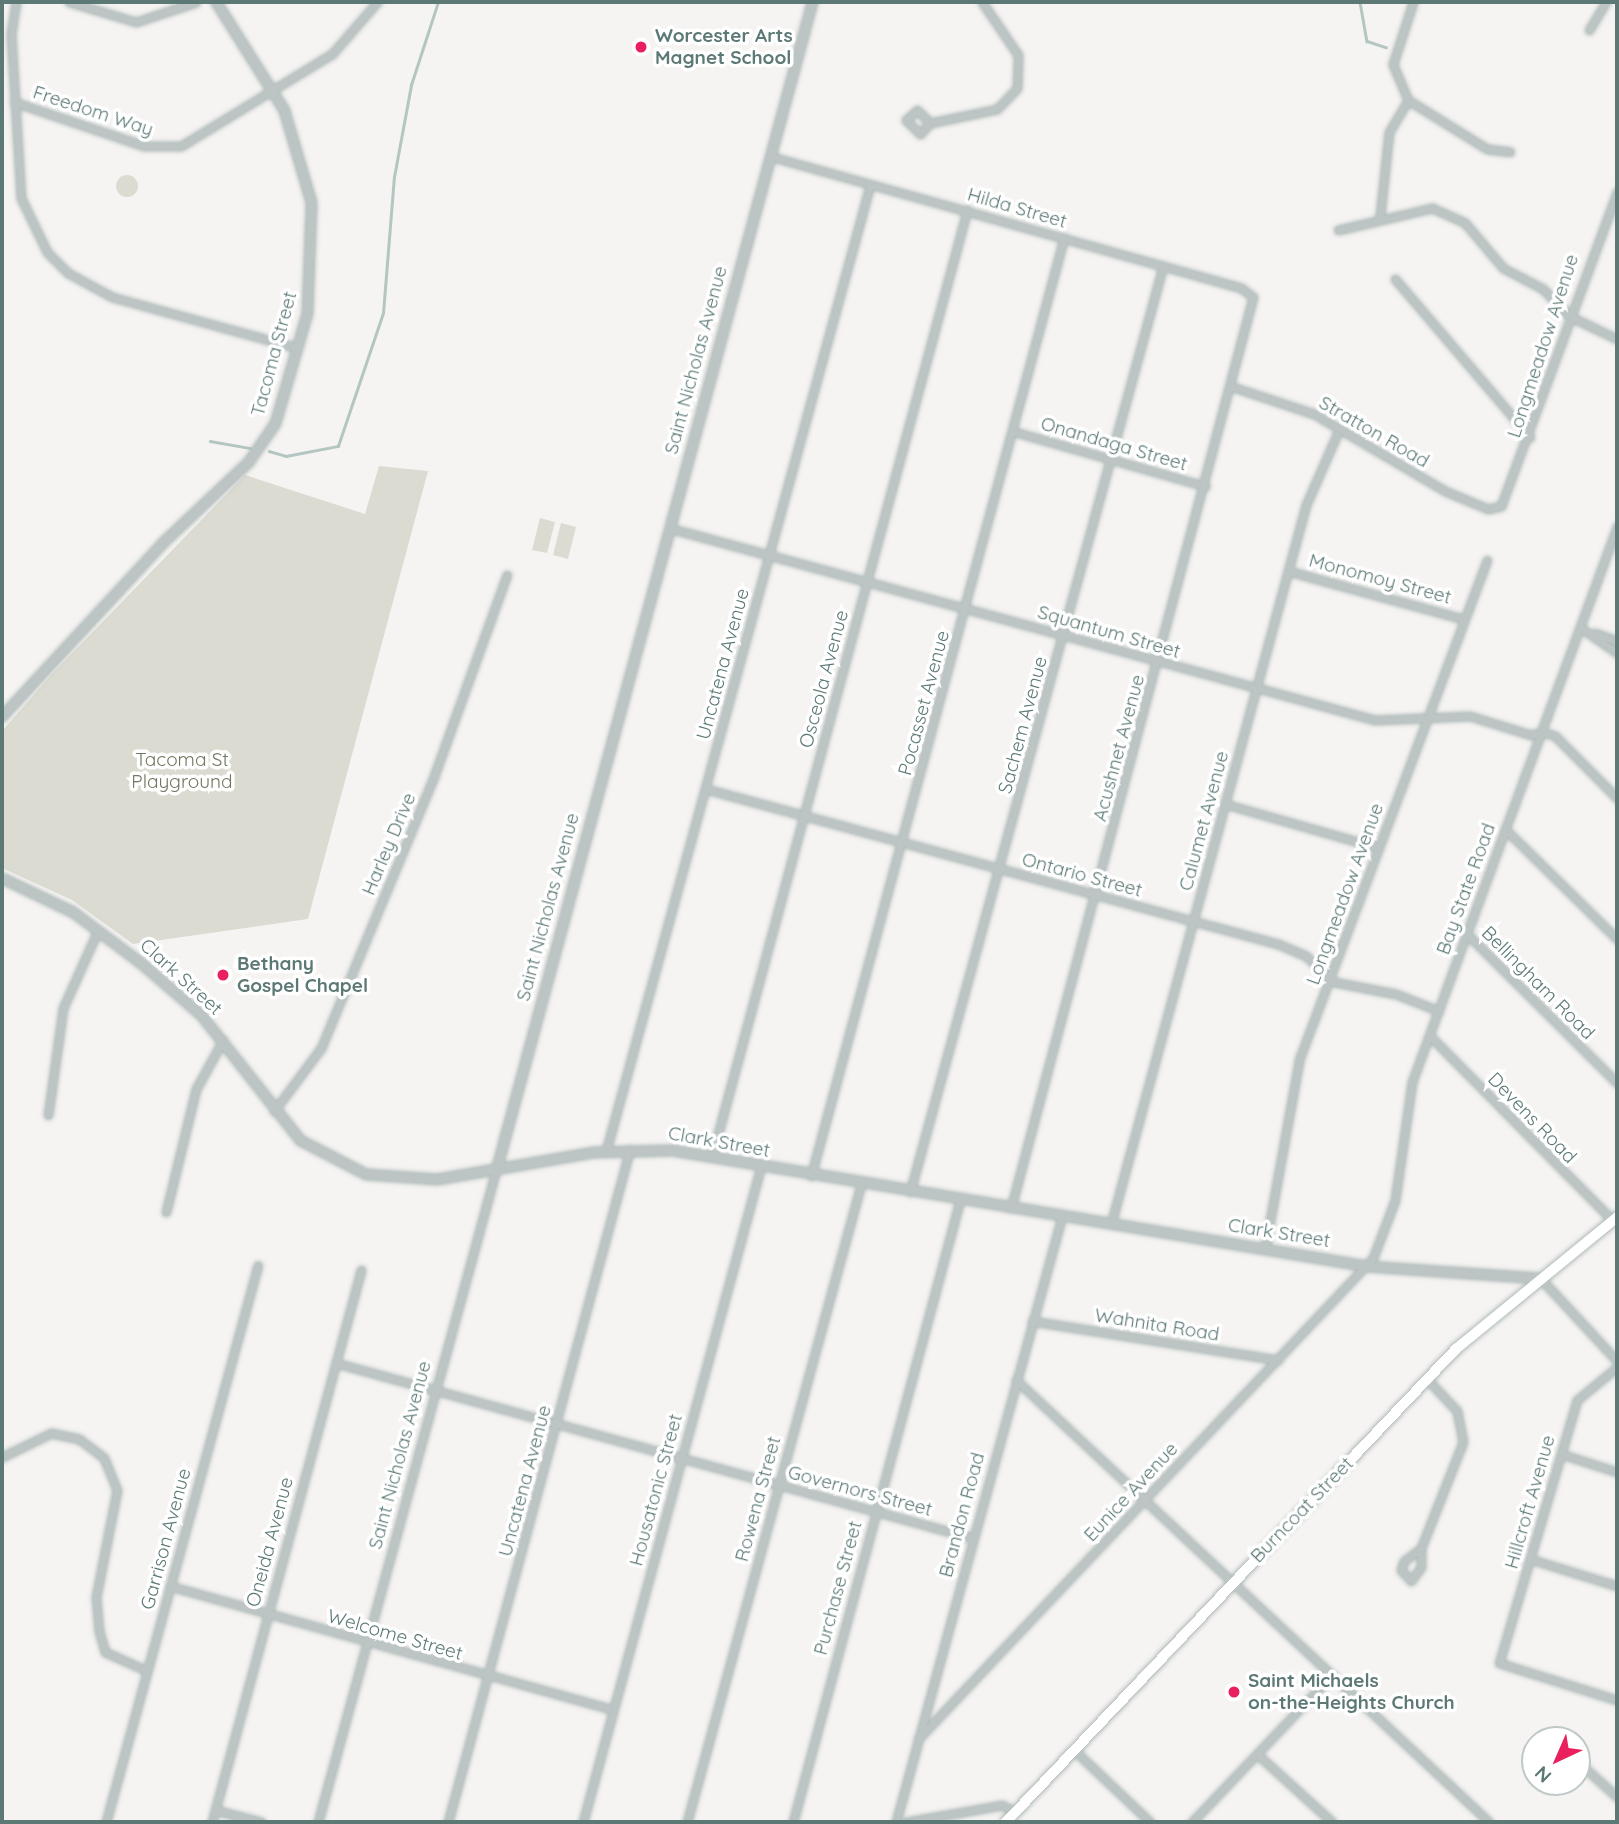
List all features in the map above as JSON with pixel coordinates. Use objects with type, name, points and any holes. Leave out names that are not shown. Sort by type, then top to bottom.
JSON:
[{"type":"main road","name":"Burncoat Street","points":[[1006,1822],[1427,1379],[1539,1278],[1615,1219]]},
{"type":"street","points":[[16,2],[14,102],[24,211],[38,241],[68,273],[112,297],[297,348]]},
{"type":"street","points":[[69,2],[136,22],[196,2]]},
{"type":"street","name":"Tacoma Street","points":[[2,716],[263,444],[297,348],[309,301],[314,230],[305,166],[275,93],[216,2]]},
{"type":"street","name":"Freedom Way","points":[[14,102],[162,149],[191,141],[275,93],[347,41],[377,2]]},
{"type":"street","name":"Saint Nicholas Avenue","points":[[318,1822],[369,1643],[812,2]]},
{"type":"street","points":[[930,123],[997,109],[1017,88],[1018,55],[982,2]]},
{"type":"street","points":[[1413,2],[1393,64],[1408,100],[1488,149],[1510,152]]},
{"type":"street","points":[[1589,30],[1606,2]]},
{"type":"street","points":[[1380,216],[1389,132],[1408,100]]},
{"type":"street","name":"Hilda Street","points":[[769,156],[1163,266],[1253,297]]},
{"type":"street","name":"Uncatena Avenue","points":[[606,1151],[870,185]]},
{"type":"street","name":"Longmeadow Avenue","points":[[1496,508],[1511,492],[1569,316],[1617,192]]},
{"type":"street","points":[[1338,230],[1380,216],[1432,208],[1465,223],[1503,268],[1543,289],[1569,316],[1617,339]]},
{"type":"street","name":"Osceola Avenue","points":[[712,1156],[967,210]]},
{"type":"street","name":"Pocasset Avenue","points":[[811,1176],[1015,432],[1064,238]]},
{"type":"street","name":"Sachem Avenue","points":[[910,1192],[1001,869],[1163,266]]},
{"type":"street","points":[[1395,279],[1530,437]]},
{"type":"street","name":"Acushnet Avenue","points":[[1012,1208],[1233,387],[1253,297]]},
{"type":"street","name":"Stratton Road","points":[[1233,387],[1306,411],[1445,491],[1496,508]]},
{"type":"street","name":"Calumet Avenue","points":[[1111,1224],[1288,570],[1310,494],[1339,430]]},
{"type":"street","name":"Onandaga Street","points":[[1015,432],[1205,486]]},
{"type":"street","name":"Bay State Road","points":[[1367,1266],[1390,1220],[1409,1097],[1617,527]]},
{"type":"street","name":"Squantum Street","points":[[669,528],[1375,720],[1470,716],[1531,735],[1542,732]]},
{"type":"street","name":"Longmeadow Avenue","points":[[1265,1248],[1300,1060],[1487,560]]},
{"type":"street","name":"Monomoy Street","points":[[1288,570],[1464,619]]},
{"type":"street","name":"Harley Drive","points":[[273,1111],[321,1048],[433,779],[507,575]]},
{"type":"street","points":[[1581,628],[1617,641]]},
{"type":"street","points":[[1581,628],[1617,653]]},
{"type":"street","points":[[1542,732],[1555,736],[1617,798]]},
{"type":"street","name":"Ontario Street","points":[[706,789],[1288,947],[1331,979],[1439,1011]]},
{"type":"street","points":[[1225,804],[1379,848]]},
{"type":"street","points":[[1505,829],[1617,939]]},
{"type":"street","name":"Clark Street","points":[[2,878],[98,930],[173,989],[223,1040],[273,1111],[310,1147],[366,1174],[417,1180],[630,1149],[712,1156],[811,1176],[1367,1266],[1539,1278]]},
{"type":"street","points":[[48,1115],[63,1008],[98,930]]},
{"type":"street","name":"Bellingham Road","points":[[1467,934],[1617,1083]]},
{"type":"street","name":"Devens Road","points":[[1430,1036],[1615,1219]]},
{"type":"street","points":[[166,1213],[196,1089],[223,1040]]},
{"type":"street","name":"Uncatena Avenue","points":[[448,1822],[630,1149]]},
{"type":"street","name":"Housatonic Street","points":[[583,1822],[761,1166]]},
{"type":"street","name":"Rowena Street","points":[[687,1822],[861,1184]]},
{"type":"street","name":"Purchase Street","points":[[793,1822],[874,1512],[960,1200]]},
{"type":"street","name":"Brandon Road","points":[[896,1822],[1062,1216]]},
{"type":"street","name":"Garrison Avenue","points":[[106,1822],[258,1265]]},
{"type":"street","name":"Eunice Avenue","points":[[918,1739],[1367,1266]]},
{"type":"street","name":"Oneida Avenue","points":[[212,1822],[265,1617],[361,1270]]},
{"type":"street","points":[[1539,1278],[1617,1361]]},
{"type":"street","name":"Wahnita Road","points":[[1032,1321],[1278,1360]]},
{"type":"street","name":"Governors Street","points":[[336,1363],[972,1538]]},
{"type":"street","name":"Hillcroft Avenue","points":[[1617,1367],[1577,1400],[1499,1663],[1617,1700]]},
{"type":"street","points":[[1421,1548],[1463,1441],[1457,1411],[1427,1379]]},
{"type":"street","points":[[1016,1380],[1142,1503],[1329,1678],[1489,1822]]},
{"type":"street","points":[[2,1457],[51,1433],[79,1439],[104,1458],[117,1490],[96,1597],[99,1632],[105,1652],[147,1671]]},
{"type":"street","points":[[1561,1454],[1617,1472]]},
{"type":"street","points":[[1530,1559],[1617,1586]]},
{"type":"street","name":"Welcome Street","points":[[170,1586],[265,1617],[613,1710]]},
{"type":"street","points":[[1192,1822],[1329,1678]]},
{"type":"street","points":[[1074,1750],[1150,1822]]},
{"type":"street","points":[[1257,1754],[1332,1822]]},
{"type":"street","points":[[1591,1774],[1617,1797]]},
{"type":"street","points":[[906,1822],[1002,1805],[1016,1812]]},
{"type":"street","points":[[215,1810],[261,1822]]},
{"type":"green space","points":[[127,175],[135,178],[138,186],[135,194],[127,197],[119,194],[116,186],[119,178]]},
{"type":"green space","name":"Tacoma St Playground","points":[[379,466],[428,471],[308,919],[133,944],[72,900],[2,868],[2,731],[52,674],[245,475],[365,514]]},
{"type":"green space","points":[[540,518],[555,522],[547,553],[532,550]]},
{"type":"green space","points":[[561,523],[576,527],[568,559],[553,555]]},
{"type":"waterway","points":[[269,451],[286,456],[338,446],[383,313],[394,177],[411,85],[438,2]]},
{"type":"waterway","points":[[1360,2],[1367,41],[1386,47]]},
{"type":"waterway","points":[[210,441],[250,448]]},
{"type":"place","name":"Worcester Arts Magnet School","points":[[641,47]]},
{"type":"place","name":"Bethany Gospel Chapel","points":[[223,975]]},
{"type":"place","name":"Saint Michaels on-the-Heights Church","points":[[1234,1692]]}]
